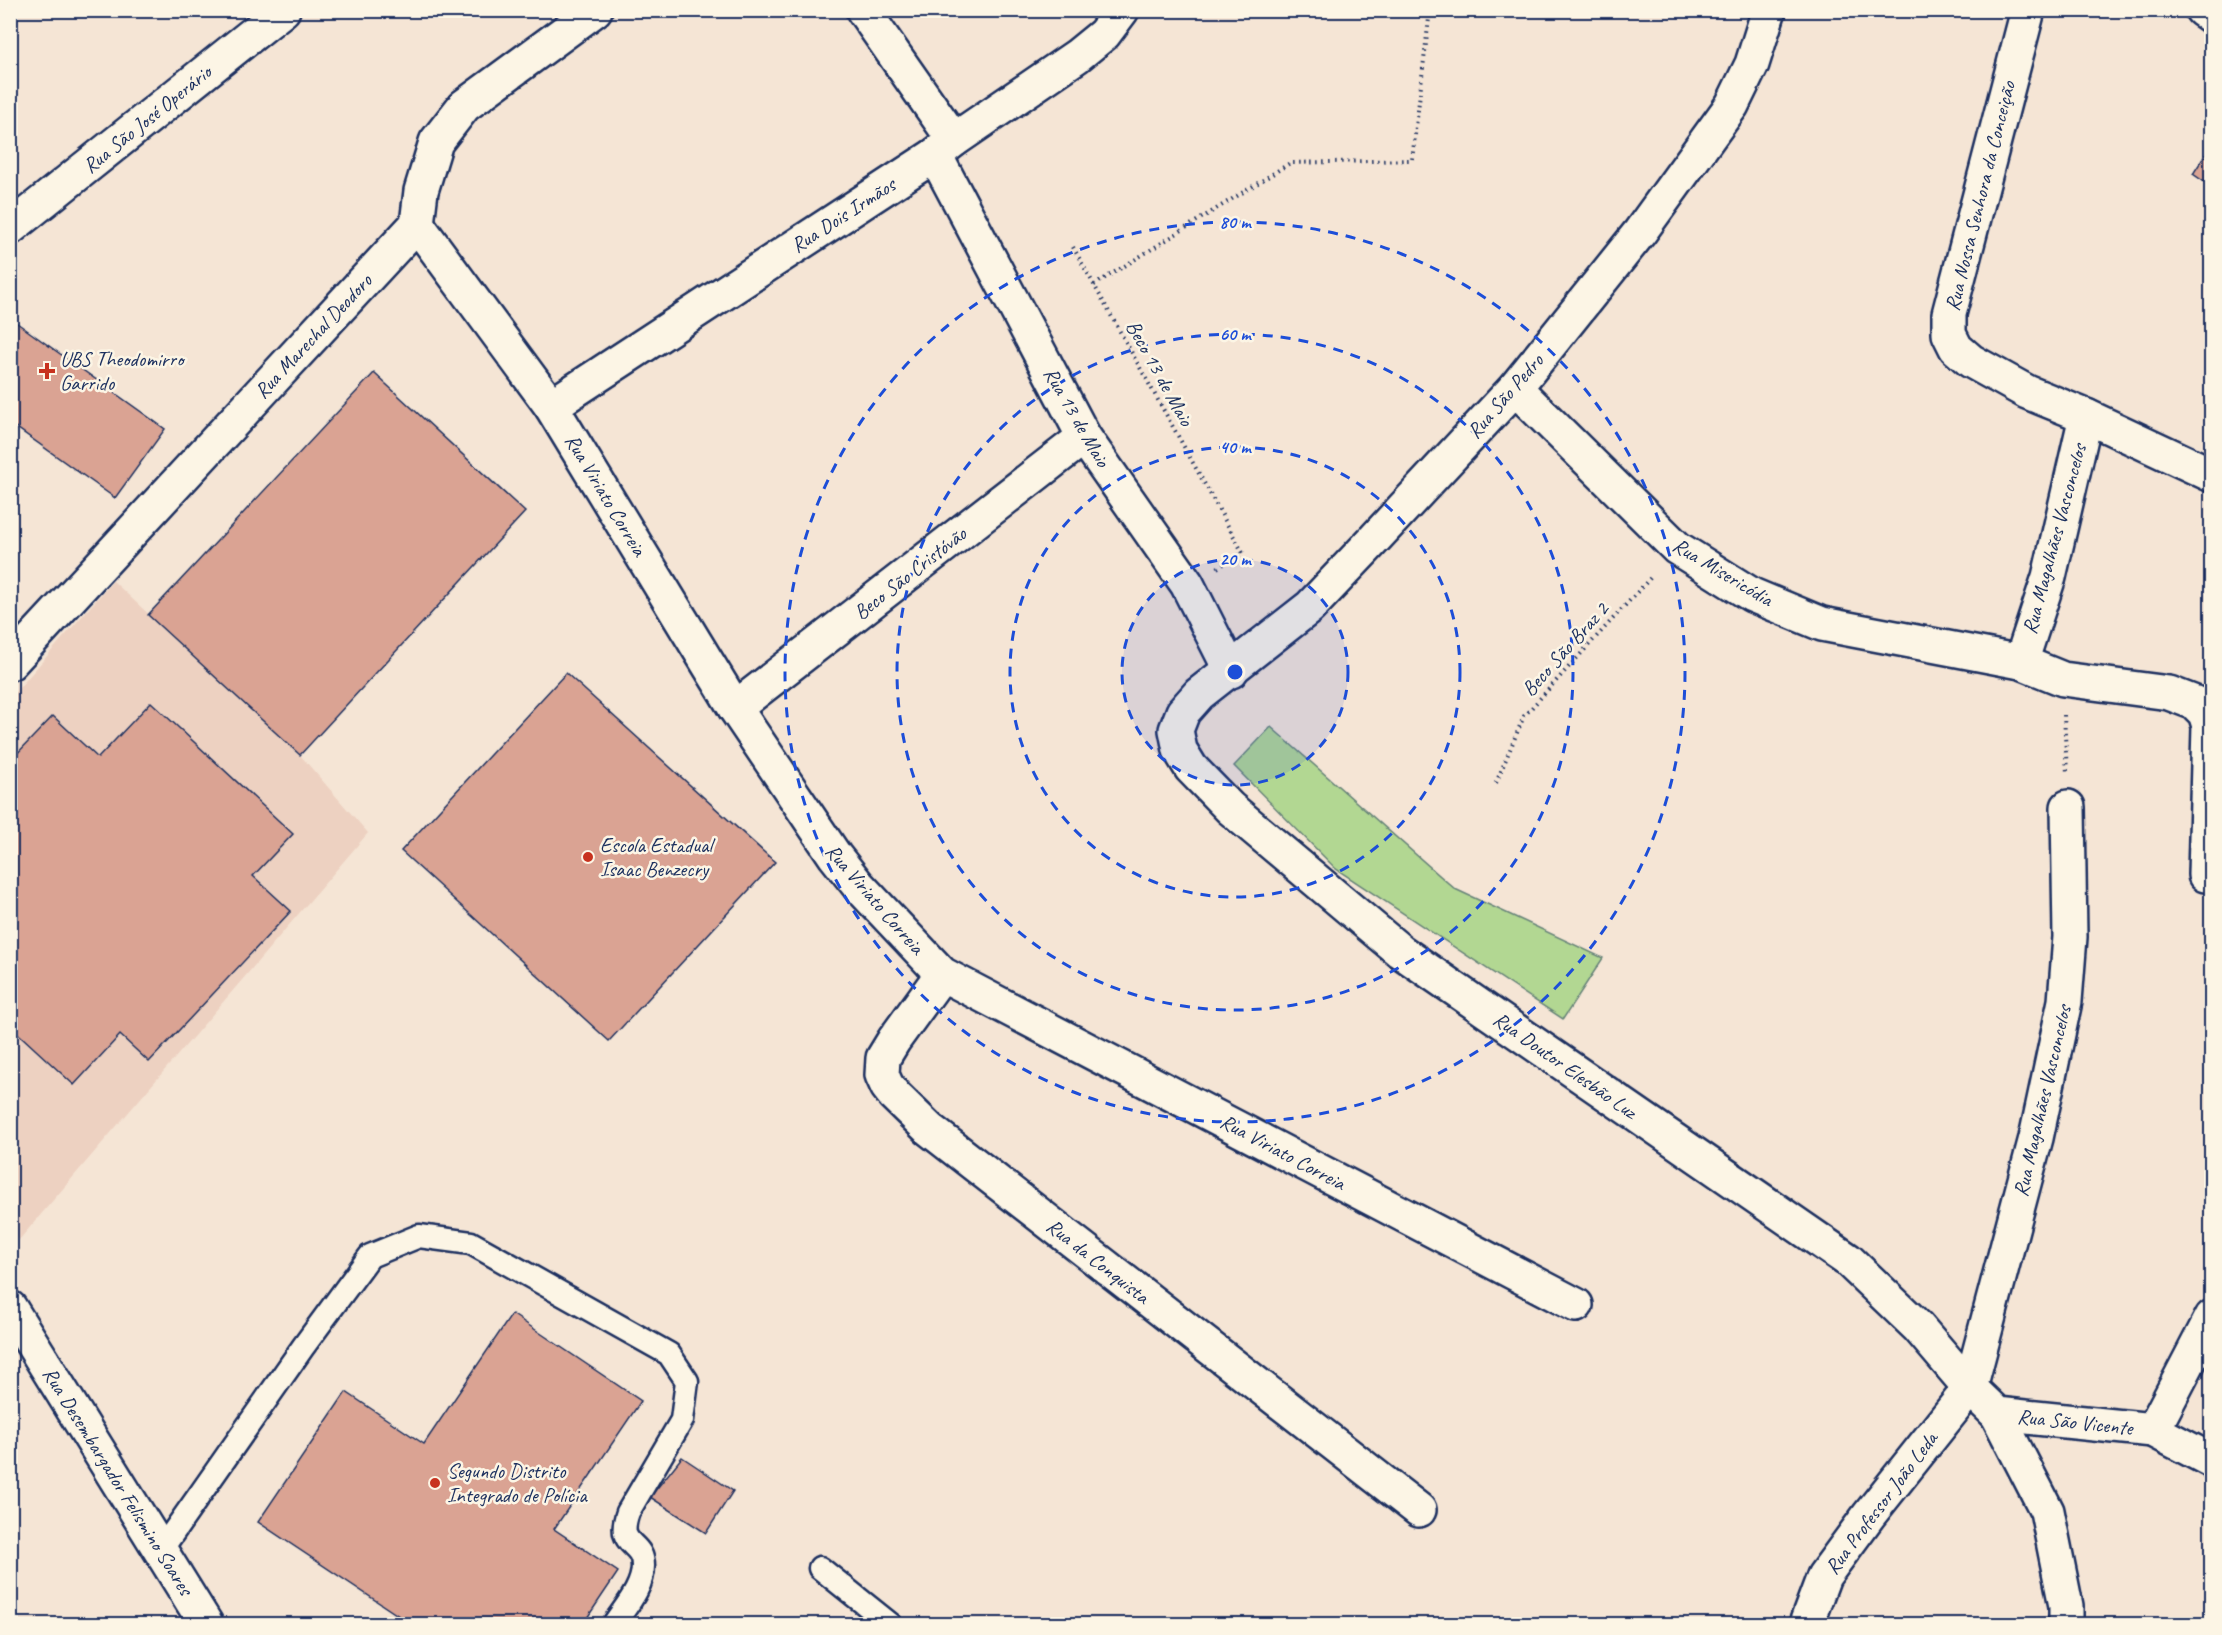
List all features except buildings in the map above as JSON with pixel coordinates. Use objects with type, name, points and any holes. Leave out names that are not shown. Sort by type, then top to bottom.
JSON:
[{"type":"street","name":"Rua São José Operário","points":[[10,228],[283,10]]},
{"type":"street","points":[[417,224],[421,191],[436,142],[464,106],[595,10]]},
{"type":"street","name":"Rua 13 de Maio","points":[[863,10],[944,147],[1084,437],[1187,584],[1232,671]]},
{"type":"street","name":"Rua Dois Irmãos","points":[[551,406],[944,147],[1077,56],[1104,34],[1122,10]]},
{"type":"street","name":"Rua São Pedro","points":[[1176,730],[1183,712],[1199,694],[1232,671],[1310,607],[1515,388],[1640,232],[1732,105],[1752,64],[1769,10]]},
{"type":"street","name":"Rua Nossa Senhora da Conceição","points":[[2028,10],[1949,314],[1949,334],[1956,348],[1971,361],[2027,392],[2086,416],[2211,476]]},
{"type":"street","points":[[2202,10],[2211,17]]},
{"type":"street","name":"Rua Viriato Correia","points":[[417,224],[551,406],[735,708],[835,856],[858,885],[942,974],[1576,1305]]},
{"type":"street","name":"Rua Marechal Deodoro","points":[[10,663],[417,224]]},
{"type":"street","name":"Rua Misericódia","points":[[1515,388],[1677,548],[1752,595],[1822,624],[2021,662],[2062,679],[2169,693],[2195,703],[2205,713],[2209,726],[2205,875]]},
{"type":"street","name":"Rua Magalhães Vasconcelos","points":[[2021,662],[2049,577],[2086,416]]},
{"type":"street","name":"Beco São Cristóvão","points":[[735,708],[1084,437]]},
{"type":"street","name":"Rua Doutor Elesbão Luz","points":[[1176,730],[1180,750],[1191,768],[1230,808],[1400,951],[1848,1260],[1918,1327],[1970,1388]]},
{"type":"street","name":"Rua Magalhães Vasconcelos","points":[[1970,1388],[2036,1138],[2065,1001],[2070,937],[2068,807]]},
{"type":"street","name":"Rua da Conquista","points":[[942,974],[883,1059],[882,1075],[894,1095],[929,1129],[1419,1510]]},
{"type":"street","points":[[2211,1317],[2153,1430],[2211,1461]]},
{"type":"street","name":"Rua Desembargador Felismino Soares","points":[[16,1329],[161,1550],[206,1624]]},
{"type":"street","name":"Rua São Vicente","points":[[1970,1388],[1997,1414],[2153,1430]]},
{"type":"street","name":"Rua Professor João Leda","points":[[1806,1624],[1824,1576],[1869,1515],[1970,1388]]},
{"type":"street","points":[[1997,1414],[2047,1511],[2066,1606],[2066,1624]]},
{"type":"lane","points":[[161,1550],[303,1347],[370,1256],[419,1236],[471,1243],[669,1354],[687,1381],[682,1420],[628,1512],[623,1526],[627,1539],[639,1551],[643,1565],[640,1584],[614,1624]]},
{"type":"lane","points":[[820,1568],[890,1624]]},
{"type":"path","points":[[1094,285],[1290,163],[1412,160],[1430,10]]},
{"type":"path","name":"Beco 13 de Maio","points":[[1072,247],[1243,553],[1187,584]]},
{"type":"path","name":"Beco São Braz 2","points":[[1496,783],[1524,716],[1677,548]]},
{"type":"path","points":[[2062,679],[2068,807]]},
{"type":"shaded area","points":[[113,581],[300,755],[368,833],[19,1240],[11,1227],[11,697]]},
{"type":"green space","points":[[1271,727],[1455,889],[1603,958],[1563,1019],[1336,869],[1234,766]]},
{"type":"place","name":"UBS Theodomirro Garrido","points":[[47,371]]},
{"type":"place","name":"Escola Estadual Isaac Benzecry","points":[[588,857]]},
{"type":"place","name":"Segundo Distrito Integrado de Polícia","points":[[435,1483]]}]
